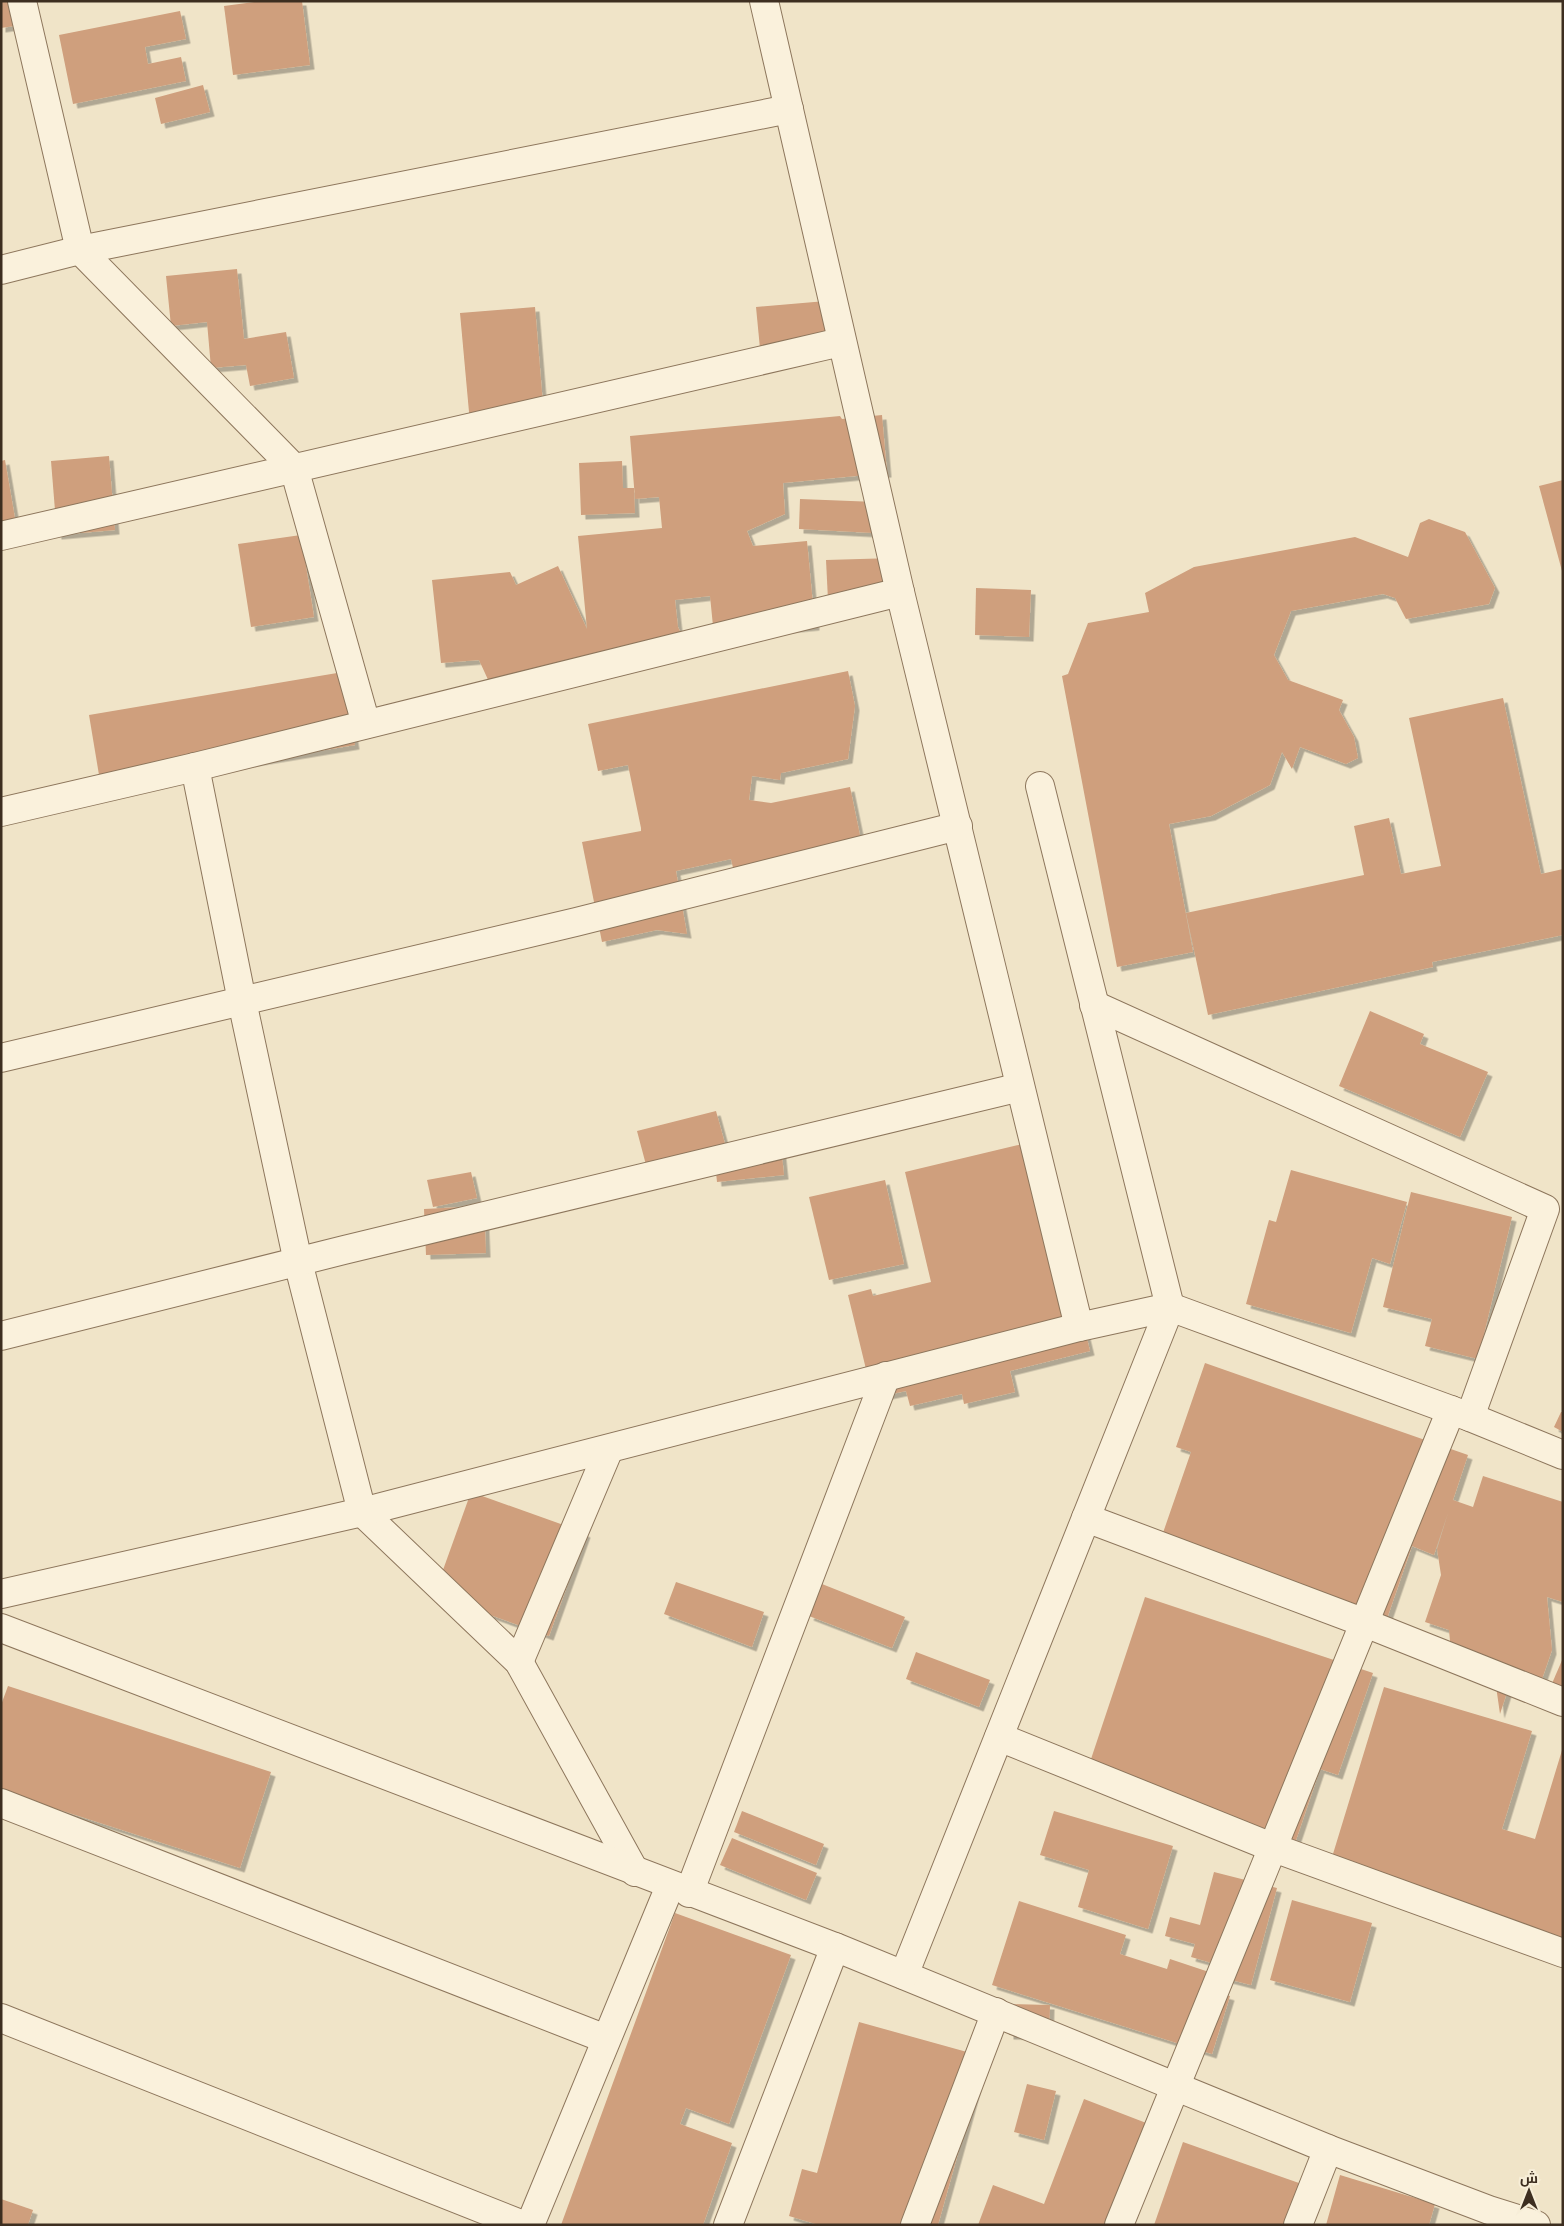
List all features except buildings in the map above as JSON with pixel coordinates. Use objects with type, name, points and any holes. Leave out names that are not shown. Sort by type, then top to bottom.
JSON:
[{"type":"street","points":[[22,1],[80,250],[294,468],[366,724]]},
{"type":"street","points":[[764,1],[900,592],[1079,1326]]},
{"type":"street","points":[[1,270],[80,250],[789,109]]},
{"type":"street","points":[[1,536],[841,342]]},
{"type":"street","points":[[1,812],[195,767],[900,592]]},
{"type":"street","points":[[195,767],[242,1001],[298,1262],[362,1512],[519,1662],[635,1872]]},
{"type":"street","points":[[904,1975],[1170,1307],[1040,786]]},
{"type":"street","points":[[1,1058],[576,922],[958,826]]},
{"type":"street","points":[[1094,1005],[1545,1208],[1460,1414],[1365,1623],[1119,2225]]},
{"type":"street","points":[[1,1336],[1020,1087]]},
{"type":"street","points":[[1,1594],[362,1512],[1079,1326],[1170,1307],[1460,1414],[1563,1455]]},
{"type":"street","points":[[530,2225],[606,2039],[680,1889],[886,1376]]},
{"type":"street","points":[[519,1662],[609,1449]]},
{"type":"street","points":[[1086,1518],[1365,1623],[1563,1702]]},
{"type":"street","points":[[1,1628],[835,1947],[1328,2149],[1487,2218],[1536,2225]]},
{"type":"street","points":[[999,1737],[1274,1848],[1563,1954]]},
{"type":"street","points":[[1,1803],[606,2039]]},
{"type":"street","points":[[728,2225],[835,1947]]},
{"type":"street","points":[[915,2225],[996,2012]]},
{"type":"street","points":[[1,2018],[523,2225]]},
{"type":"street","points":[[1298,2225],[1328,2149]]}]
